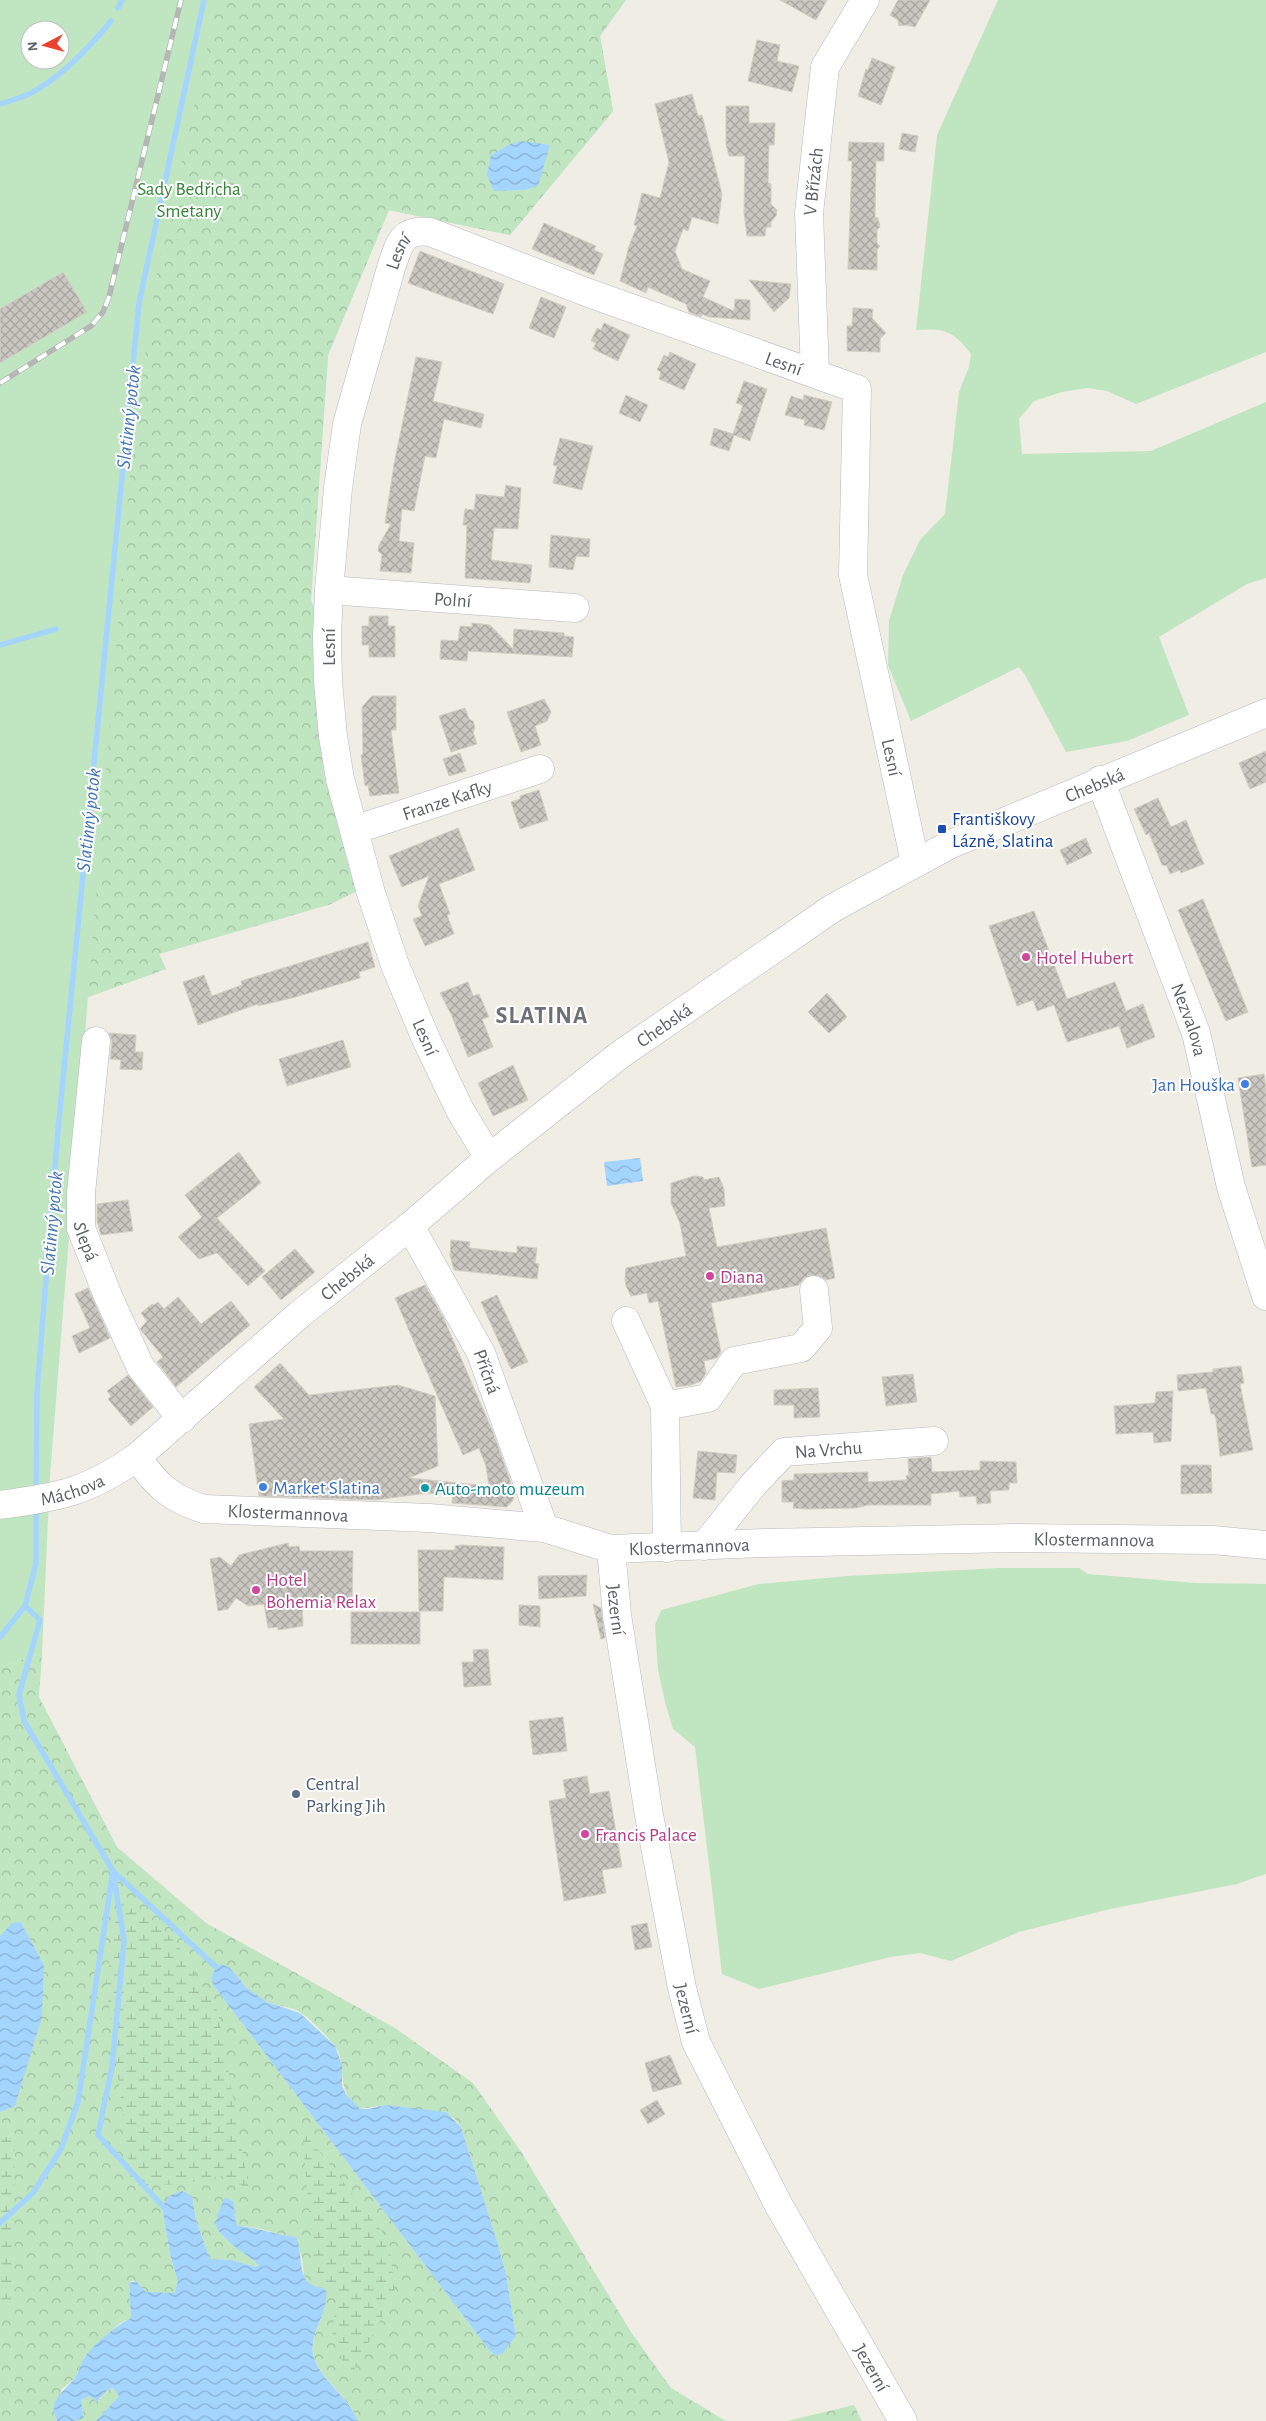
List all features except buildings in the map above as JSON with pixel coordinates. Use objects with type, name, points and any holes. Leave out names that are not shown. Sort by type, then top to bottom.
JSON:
[{"type":"street","name":"V Břízách","points":[[815,373],[809,213],[825,66],[865,0]]},
{"type":"street","name":"Lesní","points":[[489,1158],[460,1110],[426,1039],[399,973],[371,893],[340,779],[333,736],[328,681],[329,590],[338,488],[347,424],[390,268],[398,248],[406,235],[417,231],[430,232],[586,292],[857,389],[854,575],[915,862]]},
{"type":"street","name":"Polní","points":[[329,590],[575,608]]},
{"type":"street","name":"Chebská","points":[[137,1457],[300,1314],[410,1226],[489,1158],[621,1054],[833,908],[915,862],[952,844],[1100,780],[1266,713]]},
{"type":"street","name":"Franze Kafky","points":[[354,830],[540,769]]},
{"type":"street","name":"Nezvalova","points":[[1100,780],[1196,1034],[1230,1187],[1261,1261],[1266,1296]]},
{"type":"street","name":"Slepá","points":[[96,1041],[81,1193],[81,1228],[108,1296],[140,1366],[182,1419]]},
{"type":"street","name":"Příčná","points":[[410,1226],[481,1353],[544,1528]]},
{"type":"street","points":[[665,1406],[708,1398],[734,1361],[801,1348],[818,1328],[814,1290]]},
{"type":"street","points":[[626,1321],[665,1406],[667,1548]]},
{"type":"street","name":"Na Vrchu","points":[[704,1546],[753,1485],[784,1452],[934,1441]]},
{"type":"street","name":"Klostermannova","points":[[137,1457],[150,1476],[164,1490],[183,1503],[204,1509],[429,1518],[544,1528],[611,1549],[1016,1538],[1213,1540],[1266,1545]]},
{"type":"street","name":"Máchova","points":[[6,1504],[54,1496],[94,1484],[137,1457]]},
{"type":"street","name":"Jezerní","points":[[611,1549],[617,1615],[649,1815],[682,1988],[696,2042],[778,2204],[903,2421]]},
{"type":"green space","name":"Sady Bedřicha Smetany","points":[[0,0],[626,0],[600,36],[613,111],[510,235],[389,210],[328,355],[311,600],[320,623],[331,904],[159,954],[166,969],[88,997],[50,1476],[42,1653],[0,1667]]},
{"type":"green space","points":[[218,0],[626,0],[600,36],[613,111],[510,235],[389,210],[328,355],[311,600],[320,623],[361,889],[331,904],[159,954],[166,969],[88,997],[133,437],[158,266]]},
{"type":"green space","points":[[998,0],[1266,0],[1266,352],[1136,404],[1107,391],[1087,388],[1062,392],[1034,401],[1019,419],[1022,454],[1151,451],[1266,402],[1266,578],[1247,584],[1159,637],[1189,715],[1127,741],[1066,752],[1019,667],[911,721],[888,665],[889,621],[903,575],[920,540],[945,514],[959,392],[969,367],[971,354],[959,340],[948,333],[934,330],[916,330],[937,135]]},
{"type":"green space","points":[[1000,1568],[1079,1568],[1088,1574],[1196,1583],[1266,1584],[1266,1874],[1237,1884],[1110,1909],[1019,1932],[951,1961],[920,1953],[891,1957],[759,1989],[722,1974],[695,1747],[673,1729],[658,1670],[655,1625],[661,1610],[759,1584],[848,1576]]},
{"type":"green space","points":[[42,1653],[39,1697],[117,1847],[206,1923],[395,2028],[473,2083],[520,2150],[631,2332],[671,2388],[726,2421],[358,2421],[348,2403],[320,2370],[316,2362],[313,2345],[326,2297],[324,2289],[309,2284],[304,2276],[302,2258],[296,2238],[238,2226],[235,2219],[234,2202],[223,2237],[259,2265],[256,2267],[232,2260],[210,2259],[196,2220],[192,2196],[162,2207],[170,2254],[178,2282],[174,2294],[146,2292],[136,2281],[129,2283],[131,2318],[119,2324],[84,2357],[75,2378],[61,2390],[55,2417],[57,2421],[0,2421],[0,2112],[15,2106],[44,1965],[21,1922],[0,1936],[0,1667]],"holes":[[[230,1968],[261,1999],[293,2009],[311,2021],[326,2036],[333,2044],[341,2060],[343,2084],[346,2093],[351,2101],[360,2109],[385,2105],[454,2118],[461,2127],[506,2274],[516,2336],[496,2356],[489,2350],[214,1986]]]},
{"type":"green space","points":[[120,1891],[176,1942],[218,2012],[249,2189],[221,2176],[182,2184],[132,2186],[106,1984]]},
{"type":"green space","points":[[302,2129],[389,2241],[395,2292],[350,2378],[332,2333],[337,2294],[314,2269]]},
{"type":"green space","points":[[0,2137],[15,2138],[13,2301],[0,2308]]},
{"type":"green space","points":[[114,2388],[119,2396],[96,2421],[74,2421],[84,2418],[81,2400],[90,2396],[100,2399],[109,2389]]},
{"type":"green space","points":[[854,2405],[862,2421],[787,2421]]},
{"type":"water","points":[[522,141],[550,145],[538,186],[525,190],[494,191],[487,175],[491,155],[510,144]]},
{"type":"water","points":[[640,1158],[643,1181],[607,1186],[604,1162]]},
{"type":"water","points":[[21,1922],[44,1965],[42,2017],[15,2106],[0,2112],[0,1936],[12,1923]]},
{"type":"water","points":[[222,1964],[230,1968],[247,1988],[267,2002],[300,2013],[335,2046],[342,2065],[342,2086],[346,2094],[360,2109],[385,2105],[446,2112],[461,2127],[506,2274],[516,2336],[503,2353],[496,2356],[489,2350],[214,1986],[211,1978],[216,1967]]},
{"type":"water","points":[[182,2191],[192,2196],[196,2220],[210,2259],[232,2260],[256,2267],[259,2265],[227,2240],[218,2229],[216,2224],[217,2218],[225,2197],[234,2202],[235,2219],[238,2226],[296,2237],[305,2278],[308,2282],[326,2290],[325,2306],[314,2338],[313,2354],[316,2363],[354,2412],[358,2421],[96,2421],[119,2396],[113,2388],[109,2389],[96,2402],[90,2396],[81,2400],[84,2418],[74,2421],[57,2421],[54,2414],[55,2402],[76,2377],[84,2358],[106,2335],[131,2318],[129,2283],[136,2281],[146,2292],[174,2293],[178,2282],[170,2254],[162,2207],[169,2196]]},
{"type":"waterway","points":[[118,8],[122,0]]},
{"type":"waterway","name":"Slatinný potok","points":[[36,1493],[37,1391],[58,1130],[139,303],[204,0]]},
{"type":"waterway","points":[[0,104],[29,94],[52,80],[84,52],[111,21]]},
{"type":"waterway","points":[[0,645],[56,629]]},
{"type":"waterway","name":"Slatinný potok","points":[[0,1637],[25,1606],[36,1563],[36,1508]]},
{"type":"waterway","points":[[0,2223],[33,2193],[61,2149],[78,2102],[113,1871],[24,1721],[19,1695],[40,1620],[25,1606]]},
{"type":"waterway","points":[[113,1871],[216,1967]]},
{"type":"waterway","points":[[114,1877],[124,1941],[112,2067],[98,2135],[167,2211]]},
{"type":"railway","points":[[0,383],[91,326],[103,312],[109,297],[181,0]]},
{"type":"place","name":"Františkovy Lázně, Slatina","points":[[942,829]]},
{"type":"place","name":"Hotel Hubert","points":[[1026,957]]},
{"type":"place","name":"Jan Houška","points":[[1245,1084]]},
{"type":"place","name":"Diana","points":[[710,1276]]},
{"type":"place","name":"Market Slatina","points":[[263,1487]]},
{"type":"place","name":"Auto-moto muzeum","points":[[425,1488]]},
{"type":"place","name":"Hotel Bohemia Relax","points":[[256,1590]]},
{"type":"place","name":"Central Parking Jih","points":[[296,1794]]},
{"type":"place","name":"Francis Palace","points":[[585,1834]]},
{"type":"district","name":"SLATINA","points":[[542,1015]]}]
